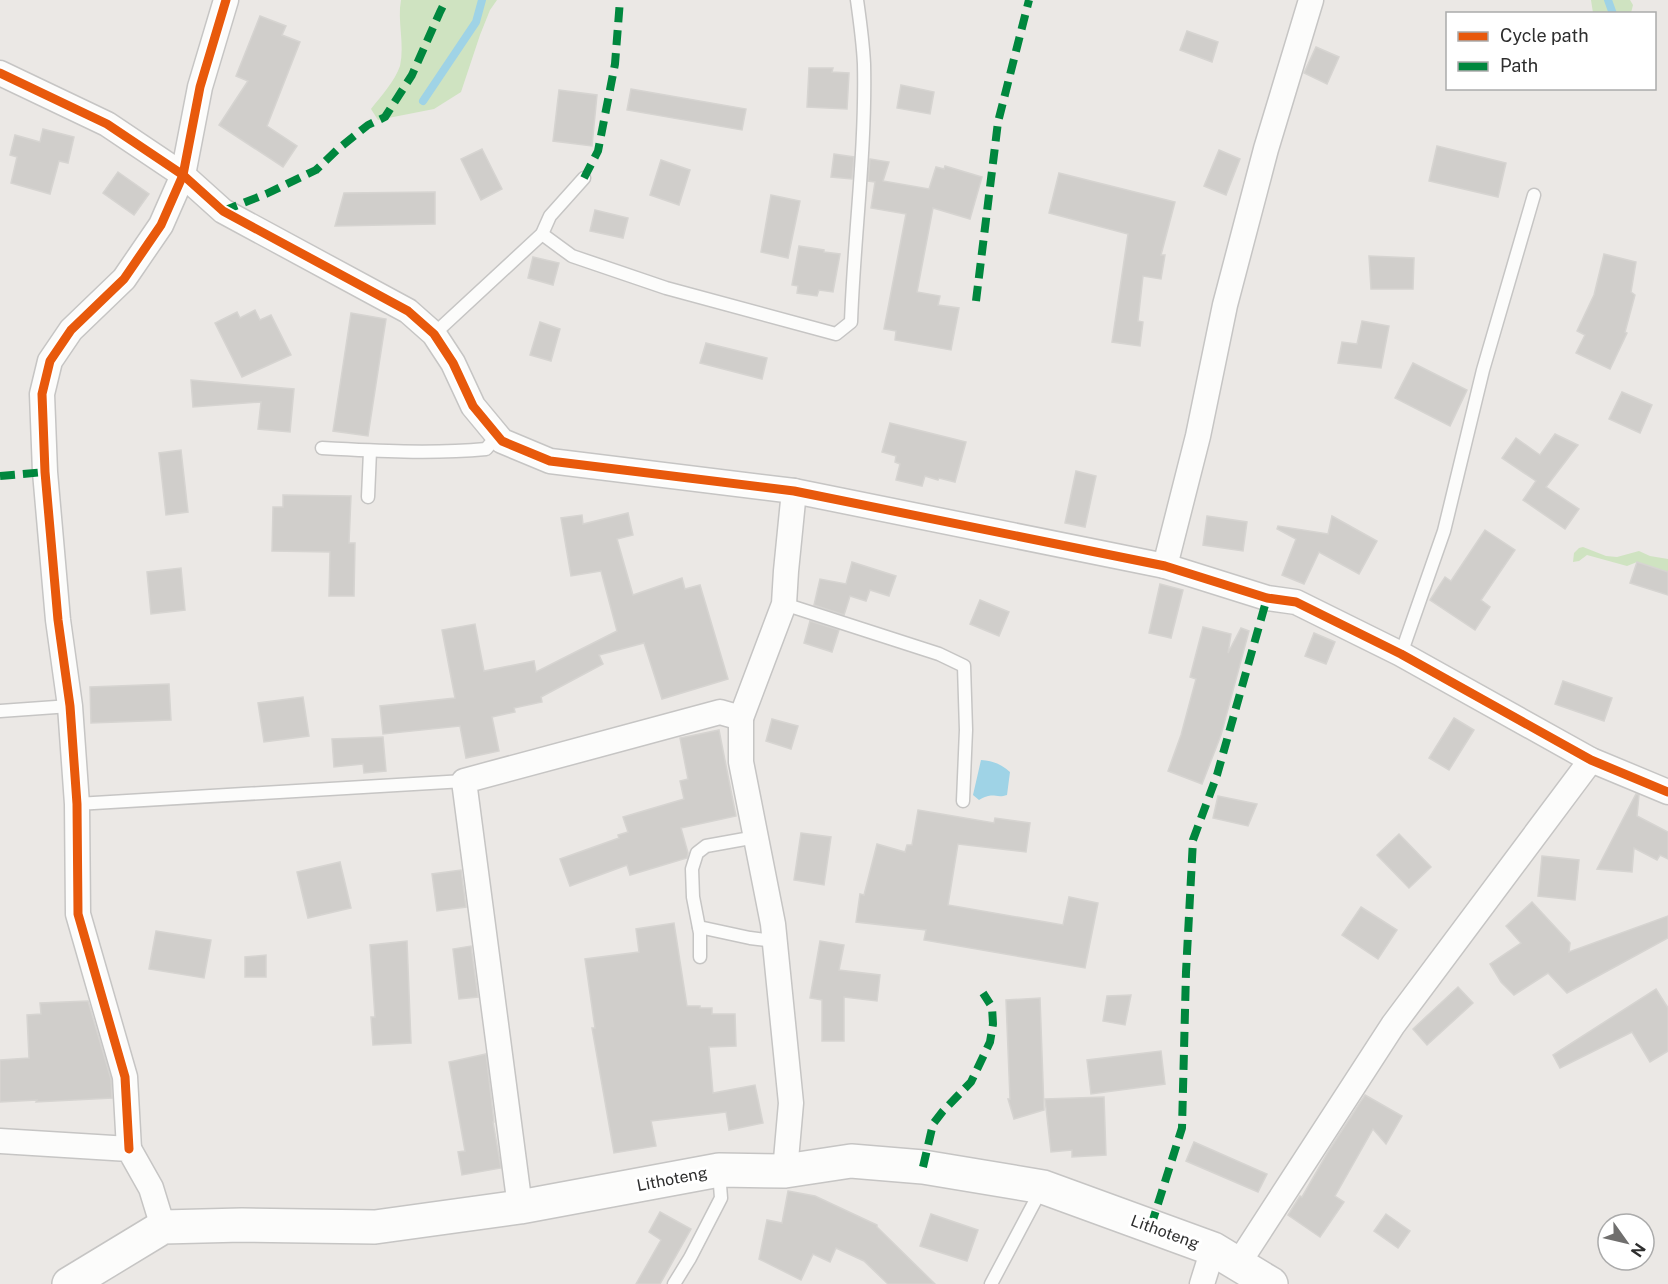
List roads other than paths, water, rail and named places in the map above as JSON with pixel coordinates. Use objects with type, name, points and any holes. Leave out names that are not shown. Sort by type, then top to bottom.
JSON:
[{"type":"main road","name":"Lithoteng","points":[[69,1284],[163,1227],[242,1225],[375,1227],[520,1208],[719,1170],[785,1171],[851,1161],[923,1167],[1043,1187],[1226,1257],[1271,1284]]},
{"type":"street","points":[[163,1227],[151,1188],[129,1149],[125,1077],[78,914],[77,804],[70,706],[58,620],[45,472],[42,394],[50,361],[71,330],[124,279],[161,225],[183,175],[200,87],[226,0]]},
{"type":"street","points":[[1165,566],[1198,436],[1228,294],[1266,149],[1311,0]]},
{"type":"street","points":[[0,73],[107,124],[183,175],[223,211],[408,311],[434,334],[453,363],[473,406],[502,441],[550,461],[794,491],[1165,566],[1267,598],[1296,602],[1401,654],[1591,760],[1668,792]]},
{"type":"street","points":[[785,1171],[791,1103],[773,924],[741,762],[741,718],[784,604],[794,491]]},
{"type":"street","points":[[520,1208],[464,781],[720,712],[741,718]]},
{"type":"street","points":[[1202,1284],[1226,1257],[1393,1025],[1591,760]]},
{"type":"street","points":[[0,1142],[129,1149]]},
{"type":"lane","points":[[542,234],[572,256],[666,288],[836,334],[851,322],[853,264],[862,163],[864,63],[857,0]]},
{"type":"lane","points":[[434,334],[542,234],[550,216],[584,178]]},
{"type":"lane","points":[[1401,654],[1444,531],[1483,370],[1534,195]]},
{"type":"lane","points":[[322,448],[370,451],[486,449],[497,436]]},
{"type":"lane","points":[[368,498],[370,451]]},
{"type":"lane","points":[[784,604],[939,654],[964,666],[966,730],[963,801]]},
{"type":"lane","points":[[0,711],[70,706]]},
{"type":"lane","points":[[77,804],[464,781]]},
{"type":"lane","points":[[700,957],[692,869],[697,853],[706,846],[756,837]]},
{"type":"lane","points":[[699,927],[774,941]]},
{"type":"lane","points":[[675,1284],[721,1198],[719,1170]]},
{"type":"lane","points":[[991,1284],[1043,1187]]},
{"type":"water","points":[[981,760],[997,763],[1010,772],[1007,795],[988,796],[979,800],[973,795]]},
{"type":"waterway","points":[[423,101],[476,22],[482,0]]},
{"type":"waterway","points":[[1608,0],[1612,12]]}]
